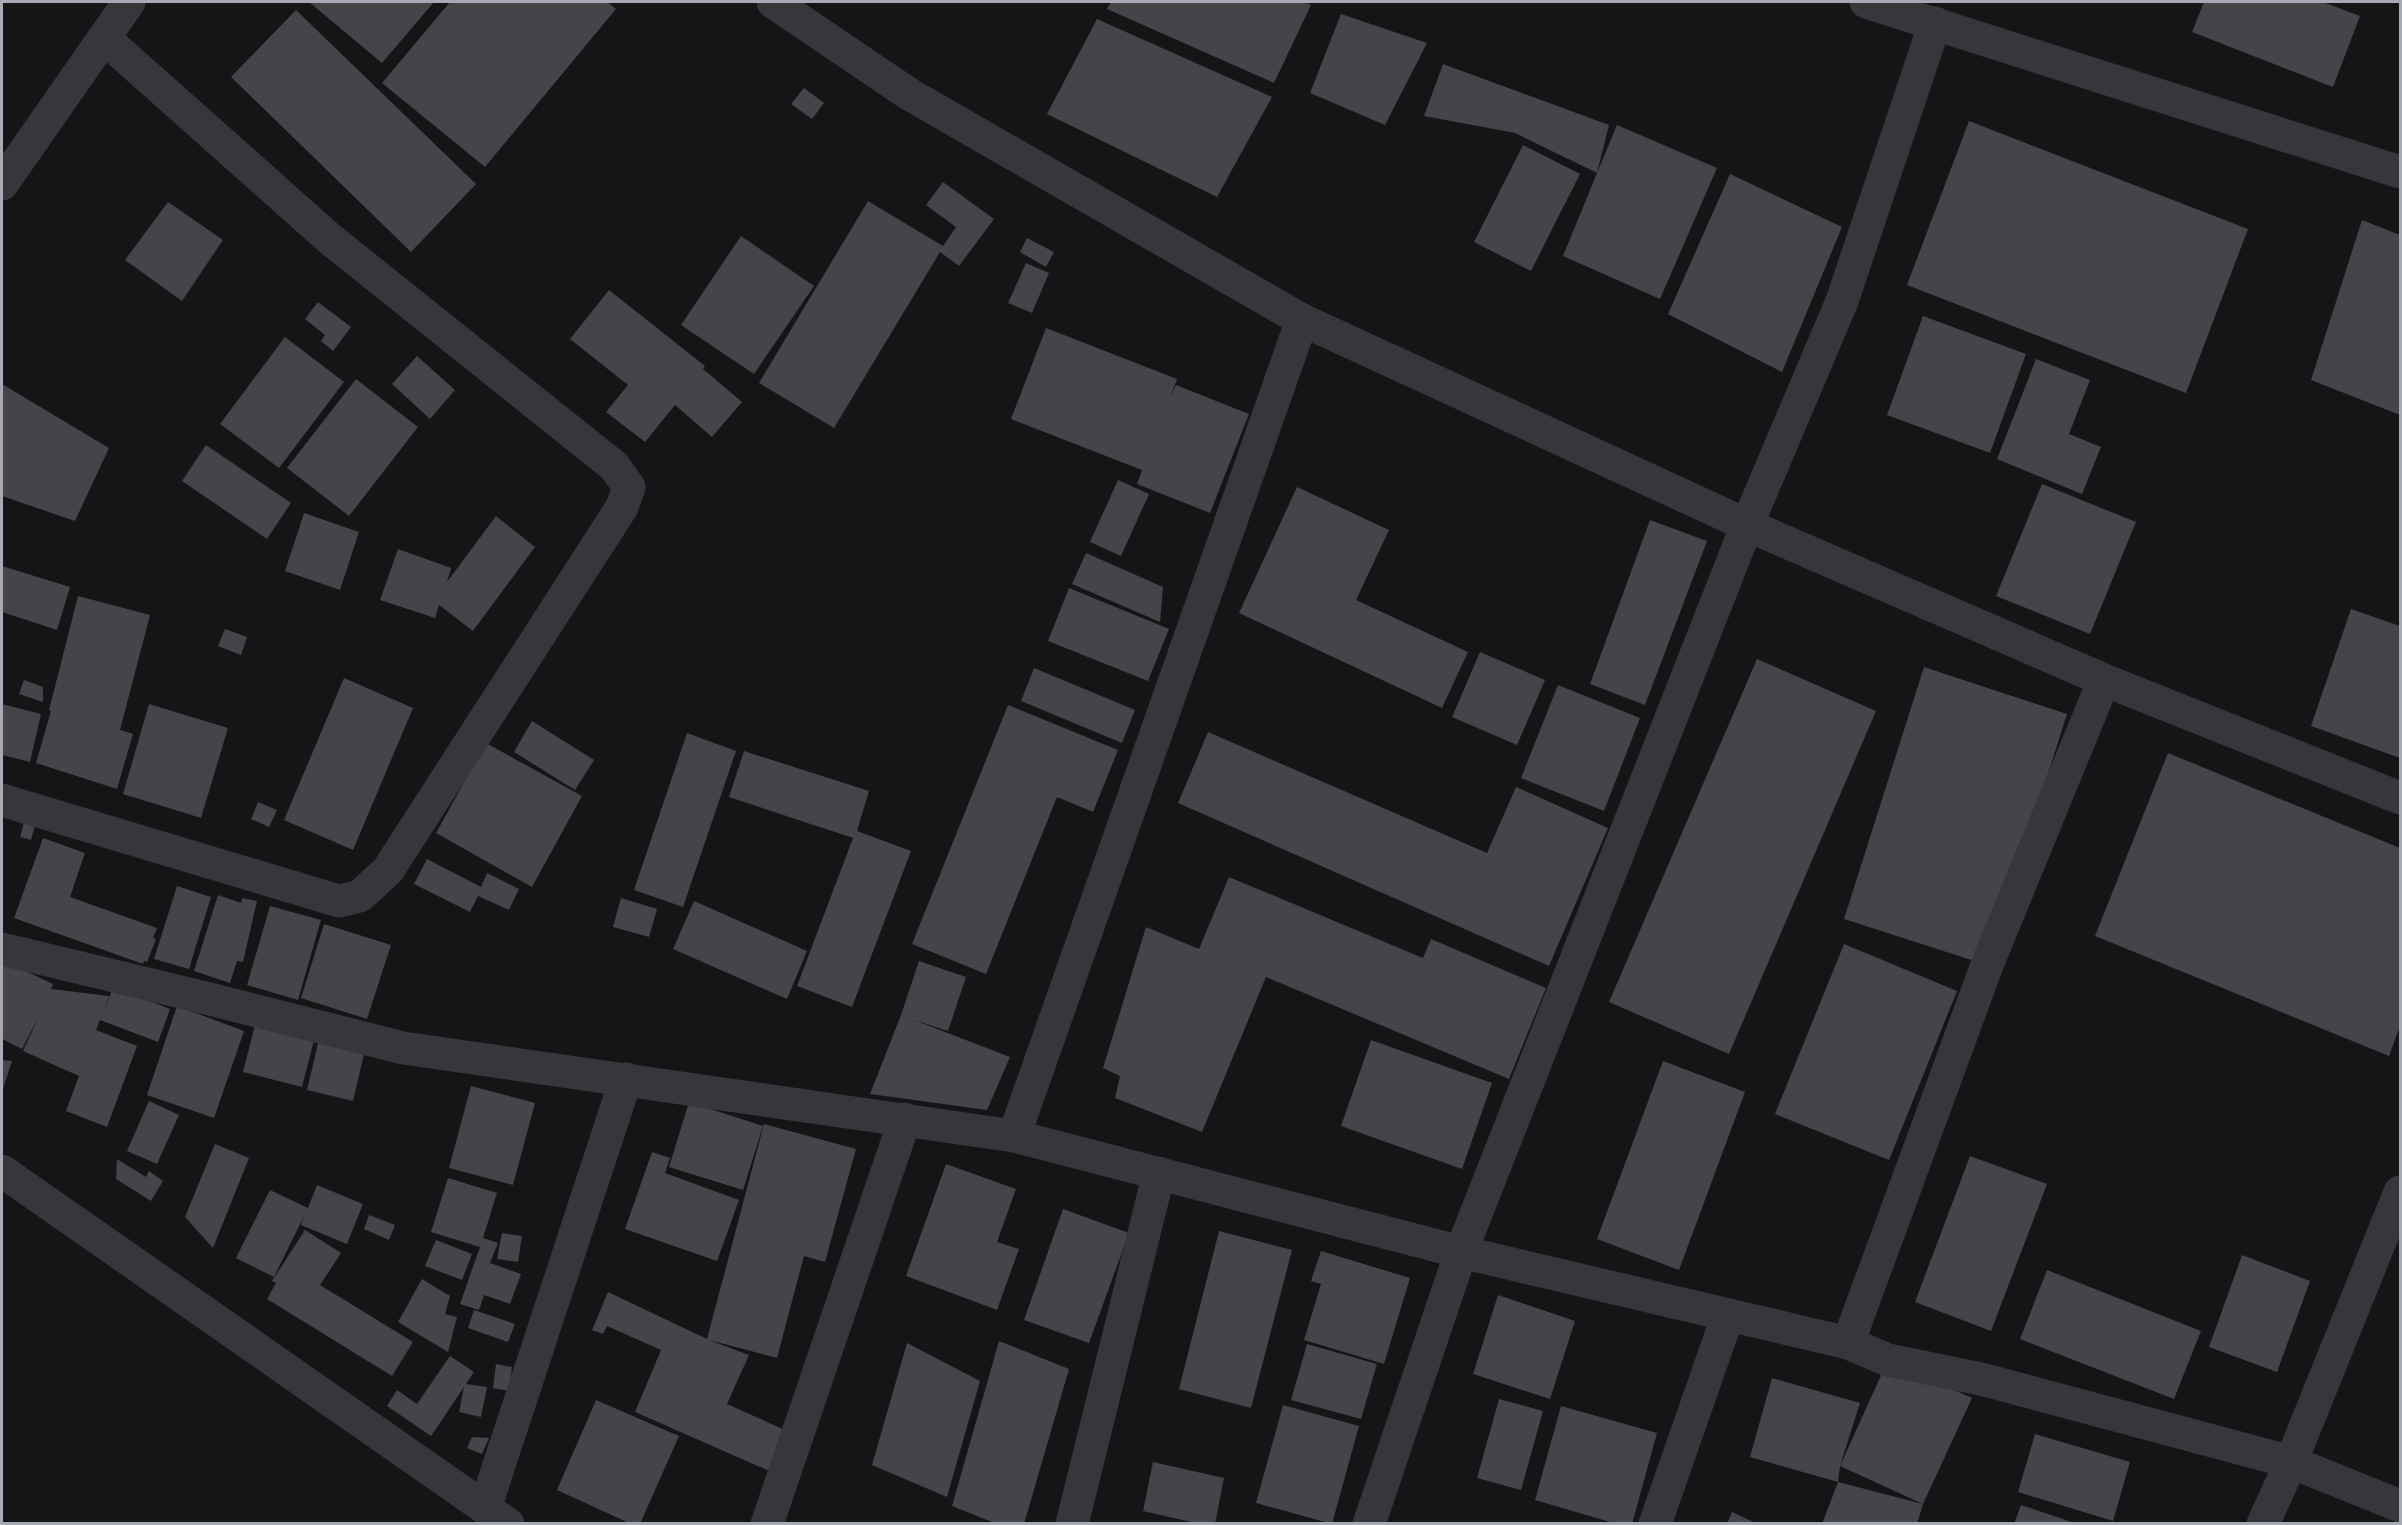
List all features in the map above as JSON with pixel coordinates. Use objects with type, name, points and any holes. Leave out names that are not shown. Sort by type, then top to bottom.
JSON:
[{"type":"street","points":[[2,184],[129,2]]},
{"type":"street","points":[[773,2],[909,94],[1302,320],[1747,525],[2104,680],[2400,798]]},
{"type":"street","points":[[1866,2],[2400,172]]},
{"type":"street","points":[[1370,1524],[1461,1252],[1747,525],[1842,301],[1935,23]]},
{"type":"street","points":[[2,800],[339,901],[360,896],[388,870],[622,507],[629,487],[614,466],[330,239],[104,38]]},
{"type":"street","points":[[1014,1136],[1302,320]]},
{"type":"street","points":[[1848,1343],[1987,965],[2104,680]]},
{"type":"street","points":[[2,949],[403,1048],[1014,1136],[1461,1252],[1848,1343],[1888,1360],[1981,1379],[2291,1462],[2400,1506]]},
{"type":"street","points":[[2,1171],[496,1516],[626,1079]]},
{"type":"street","points":[[767,1524],[905,1119]]},
{"type":"street","points":[[1072,1524],[1159,1173]]},
{"type":"street","points":[[2263,1524],[2291,1462],[2400,1192]]},
{"type":"street","points":[[1655,1524],[1728,1315]]},
{"type":"building","points":[[309,2],[434,2],[382,63]]},
{"type":"building","points":[[450,2],[607,2],[616,9],[485,167],[382,83]]},
{"type":"building","points":[[1111,2],[1304,2],[1311,5],[1274,83],[1107,9]]},
{"type":"building","points":[[2204,2],[2323,2],[2360,16],[2333,87],[2192,32]]},
{"type":"building","points":[[296,10],[476,184],[411,252],[231,77]]},
{"type":"building","points":[[1341,14],[1427,43],[1385,125],[1310,93]]},
{"type":"building","points":[[1097,19],[1272,97],[1217,197],[1047,114]]},
{"type":"building","points":[[1443,64],[1609,125],[1597,173],[1515,133],[1424,116]]},
{"type":"building","points":[[804,88],[824,103],[812,119],[791,104]]},
{"type":"building","points":[[1969,121],[2248,229],[2186,393],[1907,285]]},
{"type":"building","points":[[1617,125],[1717,168],[1660,299],[1563,256]]},
{"type":"building","points":[[1523,145],[1580,174],[1531,271],[1474,242]]},
{"type":"building","points":[[1730,174],[1842,227],[1782,372],[1668,314]]},
{"type":"building","points":[[943,182],[994,219],[959,266],[940,252],[834,428],[759,383],[868,201],[943,246],[956,227],[926,205]]},
{"type":"building","points":[[168,202],[223,240],[182,301],[125,260]]},
{"type":"building","points":[[2362,220],[2400,235],[2400,415],[2311,380]]},
{"type":"building","points":[[741,236],[814,286],[754,374],[681,325]]},
{"type":"building","points":[[1027,238],[1054,252],[1046,267],[1020,252]]},
{"type":"building","points":[[1026,263],[1049,273],[1032,313],[1008,303]]},
{"type":"building","points":[[609,290],[705,366],[703,369],[742,402],[712,437],[675,405],[645,442],[606,412],[628,385],[570,339]]},
{"type":"building","points":[[318,302],[351,327],[333,351],[321,341],[325,335],[305,319]]},
{"type":"building","points":[[1923,316],[2026,354],[1990,453],[1887,415]]},
{"type":"building","points":[[1046,328],[1177,379],[1170,398],[1176,385],[1249,414],[1210,513],[1137,484],[1142,470],[1011,419]]},
{"type":"building","points":[[285,337],[344,382],[279,468],[220,424]]},
{"type":"building","points":[[417,356],[455,390],[430,419],[392,384]]},
{"type":"building","points":[[2036,359],[2090,380],[2069,434],[2101,447],[2082,494],[1997,459]]},
{"type":"building","points":[[356,379],[418,427],[349,516],[287,468]]},
{"type":"building","points":[[2,384],[109,448],[75,521],[2,496]]},
{"type":"building","points":[[206,445],[291,503],[267,539],[182,481]]},
{"type":"building","points":[[1118,480],[1149,494],[1121,556],[1090,542]]},
{"type":"building","points":[[2042,484],[2136,522],[2090,634],[1996,596]]},
{"type":"building","points":[[1297,487],[1389,530],[1356,600],[1468,652],[1442,708],[1239,613]]},
{"type":"building","points":[[304,513],[359,532],[340,590],[285,571]]},
{"type":"building","points":[[496,516],[535,547],[473,631],[439,605],[435,618],[380,600],[398,549],[451,568],[447,582]]},
{"type":"building","points":[[1650,520],[1707,541],[1645,705],[1590,684]]},
{"type":"building","points":[[1086,553],[1163,587],[1160,622],[1072,584]]},
{"type":"building","points":[[2,566],[70,587],[57,630],[2,612]]},
{"type":"building","points":[[1069,588],[1169,629],[1148,681],[1048,641]]},
{"type":"building","points":[[78,596],[150,615],[120,730],[133,734],[117,789],[36,763],[51,711],[49,710]]},
{"type":"building","points":[[2351,609],[2400,626],[2400,758],[2311,726]]},
{"type":"building","points":[[225,629],[247,637],[241,655],[218,646]]},
{"type":"building","points":[[1480,652],[1545,680],[1517,745],[1452,717]]},
{"type":"building","points":[[1757,659],[1876,711],[1729,1054],[1609,1002]]},
{"type":"building","points":[[1924,667],[2067,714],[1987,965],[1844,919]]},
{"type":"building","points":[[1034,668],[1135,710],[1122,743],[1021,701]]},
{"type":"building","points":[[344,678],[413,708],[353,850],[284,820]]},
{"type":"building","points":[[24,680],[43,687],[43,702],[19,694]]},
{"type":"building","points":[[1558,685],[1640,718],[1604,811],[1521,778]]},
{"type":"building","points":[[2,704],[41,714],[30,762],[2,755]]},
{"type":"building","points":[[149,704],[228,728],[201,818],[123,794]]},
{"type":"building","points":[[1008,705],[1118,750],[1093,812],[1057,797],[986,974],[912,944]]},
{"type":"building","points":[[532,721],[594,760],[575,790],[514,752]]},
{"type":"building","points":[[1208,732],[1487,853],[1516,787],[1608,828],[1549,966],[1178,803]]},
{"type":"building","points":[[687,733],[736,751],[683,907],[634,890]]},
{"type":"building","points":[[486,743],[582,796],[532,887],[436,833]]},
{"type":"building","points":[[744,751],[869,791],[857,831],[911,851],[852,1007],[797,986],[853,838],[729,797]]},
{"type":"building","points":[[2168,753],[2400,848],[2400,1026],[2389,1056],[2095,936]]},
{"type":"building","points":[[258,802],[277,810],[269,827],[251,819]]},
{"type":"building","points":[[26,815],[37,818],[31,840],[20,837]]},
{"type":"building","points":[[43,838],[85,853],[70,897],[157,928],[153,938],[156,939],[147,962],[144,961],[143,964],[14,918]]},
{"type":"building","points":[[427,859],[481,887],[487,873],[519,889],[509,910],[478,896],[470,912],[414,884]]},
{"type":"building","points":[[1229,877],[1423,958],[1431,939],[1546,988],[1509,1079],[1266,977],[1202,1132],[1115,1098],[1120,1076],[1103,1068],[1146,927],[1199,949]]},
{"type":"building","points":[[177,886],[211,897],[189,969],[154,959]]},
{"type":"building","points":[[218,895],[241,903],[242,898],[257,901],[243,962],[237,961],[230,983],[194,971]]},
{"type":"building","points":[[621,898],[657,909],[649,937],[613,927]]},
{"type":"building","points":[[694,901],[807,951],[787,999],[673,949]]},
{"type":"building","points":[[270,906],[321,920],[298,1000],[247,985]]},
{"type":"building","points":[[324,924],[391,945],[367,1019],[301,998]]},
{"type":"building","points":[[1844,944],[1957,991],[1889,1160],[1775,1114]]},
{"type":"building","points":[[2,960],[53,984],[51,989],[109,996],[103,1014],[113,987],[170,1009],[158,1042],[100,1020],[96,1030],[137,1046],[107,1127],[66,1111],[79,1076],[23,1051],[39,1016],[22,1049],[2,1039]]},
{"type":"building","points":[[919,961],[966,977],[948,1031],[914,1020],[1010,1057],[987,1110],[870,1094]]},
{"type":"building","points":[[177,1006],[244,1031],[214,1118],[147,1095]]},
{"type":"building","points":[[255,1025],[314,1040],[302,1087],[243,1072]]},
{"type":"building","points":[[319,1039],[365,1050],[353,1101],[307,1090]]},
{"type":"building","points":[[1371,1040],[1492,1083],[1462,1169],[1341,1126]]},
{"type":"building","points":[[2,1060],[12,1061],[2,1092]]},
{"type":"building","points":[[1663,1061],[1745,1092],[1679,1270],[1597,1239]]},
{"type":"building","points":[[471,1086],[535,1103],[513,1185],[449,1168]]},
{"type":"building","points":[[149,1101],[179,1115],[157,1164],[127,1151]]},
{"type":"building","points":[[689,1102],[763,1126],[743,1190],[669,1167]]},
{"type":"building","points":[[764,1124],[856,1149],[825,1262],[804,1256],[777,1358],[709,1340],[749,1355],[727,1404],[794,1434],[776,1474],[635,1412],[661,1350],[607,1326],[603,1334],[592,1330],[608,1292],[707,1339]]},
{"type":"building","points":[[215,1144],[249,1158],[213,1248],[185,1217]]},
{"type":"building","points":[[652,1152],[670,1158],[665,1173],[739,1200],[717,1261],[625,1229]]},
{"type":"building","points":[[1970,1156],[2047,1184],[1991,1331],[1915,1302]]},
{"type":"building","points":[[117,1159],[146,1177],[149,1171],[163,1181],[151,1201],[116,1179]]},
{"type":"building","points":[[946,1164],[1016,1189],[997,1242],[1019,1249],[997,1310],[906,1276]]},
{"type":"building","points":[[448,1178],[497,1193],[483,1238],[498,1243],[490,1263],[521,1274],[510,1304],[484,1295],[479,1310],[460,1304],[480,1247],[431,1232]]},
{"type":"building","points":[[317,1185],[363,1204],[347,1244],[301,1225],[304,1216],[274,1277],[236,1258],[270,1190],[308,1208]]},
{"type":"building","points":[[1063,1209],[1129,1233],[1089,1343],[1024,1320]]},
{"type":"building","points":[[369,1215],[395,1225],[389,1240],[364,1229]]},
{"type":"building","points":[[305,1230],[341,1253],[320,1285],[413,1342],[392,1376],[267,1299],[276,1283],[272,1281]]},
{"type":"building","points":[[1219,1231],[1292,1250],[1251,1408],[1179,1389]]},
{"type":"building","points":[[502,1233],[522,1236],[518,1262],[497,1259]]},
{"type":"building","points":[[436,1240],[472,1254],[462,1280],[425,1266]]},
{"type":"building","points":[[1321,1251],[1410,1278],[1384,1364],[1304,1340],[1321,1284],[1311,1281]]},
{"type":"building","points":[[2242,1255],[2310,1281],[2277,1372],[2209,1347]]},
{"type":"building","points":[[2047,1270],[2201,1331],[2174,1399],[2020,1339]]},
{"type":"building","points":[[422,1279],[450,1296],[445,1314],[457,1317],[448,1352],[398,1322]]},
{"type":"building","points":[[1498,1295],[1575,1321],[1550,1399],[1473,1374]]},
{"type":"building","points":[[474,1310],[515,1324],[508,1342],[468,1328]]},
{"type":"building","points":[[999,1341],[1069,1369],[1024,1524],[997,1524],[952,1506]]},
{"type":"building","points":[[907,1343],[980,1381],[947,1497],[872,1465]]},
{"type":"building","points":[[1307,1344],[1377,1364],[1361,1419],[1291,1400]]},
{"type":"building","points":[[450,1356],[474,1372],[466,1384],[487,1387],[481,1417],[459,1412],[464,1387],[431,1436],[387,1406],[397,1390],[417,1404]]},
{"type":"building","points":[[1888,1360],[1972,1398],[1923,1504],[1840,1466]]},
{"type":"building","points":[[496,1364],[512,1367],[509,1391],[493,1388]]},
{"type":"building","points":[[1772,1378],[1860,1403],[1840,1466],[1838,1482],[1750,1457]]},
{"type":"building","points":[[1499,1399],[1543,1411],[1521,1490],[1477,1478]]},
{"type":"building","points":[[596,1400],[679,1436],[640,1524],[631,1524],[557,1490]]},
{"type":"building","points":[[1283,1405],[1359,1426],[1332,1524],[1256,1503]]},
{"type":"building","points":[[1561,1406],[1657,1433],[1632,1524],[1617,1524],[1535,1500]]},
{"type":"building","points":[[2035,1434],[2130,1462],[2113,1521],[2018,1492]]},
{"type":"building","points":[[472,1437],[489,1438],[482,1454],[467,1448]]},
{"type":"building","points":[[1153,1462],[1224,1478],[1215,1524],[1200,1524],[1143,1511]]},
{"type":"building","points":[[1838,1482],[1923,1504],[1917,1524],[1822,1524]]},
{"type":"building","points":[[2021,1505],[2075,1523],[2014,1524]]},
{"type":"building","points":[[1732,1512],[1758,1524],[1727,1524]]}]
